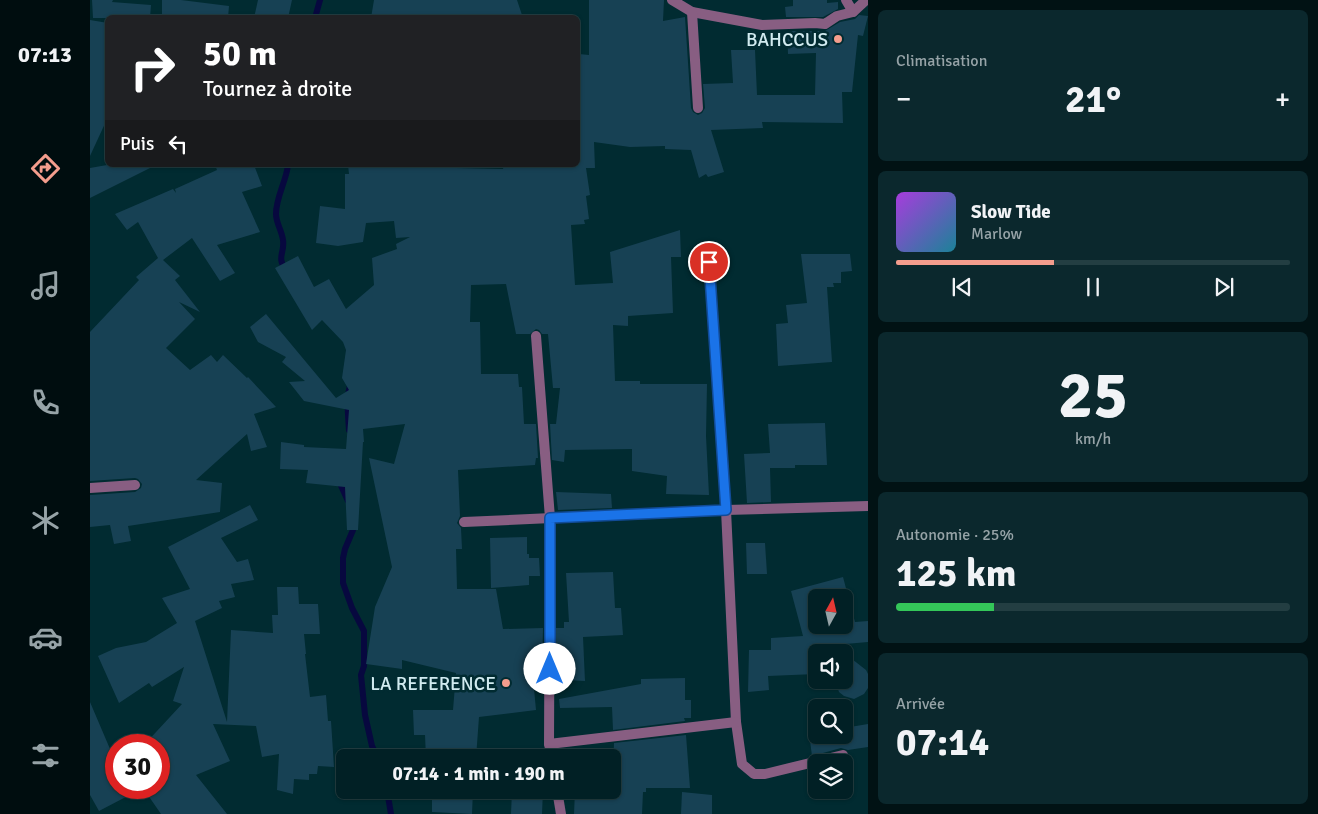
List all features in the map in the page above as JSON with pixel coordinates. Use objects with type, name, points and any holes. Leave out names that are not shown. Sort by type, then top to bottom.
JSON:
[{"type":"street","points":[[672,0],[692,12],[762,25],[825,24],[837,16],[853,12],[866,0]]},
{"type":"street","points":[[846,0],[853,12]]},
{"type":"street","points":[[692,12],[698,108]]},
{"type":"street","points":[[709,262],[726,510],[736,722],[742,764],[754,774],[765,774],[808,764]]},
{"type":"street","points":[[536,336],[550,518],[550,749]]},
{"type":"street","points":[[90,488],[135,484]]},
{"type":"street","points":[[464,522],[726,510],[868,506]]},
{"type":"street","points":[[549,744],[736,722]]},
{"type":"street","points":[[559,799],[562,814]]},
{"type":"building","points":[[92,0],[113,0],[112,2],[151,5],[150,15],[105,15],[105,18],[93,18]]},
{"type":"building","points":[[162,0],[181,0],[229,6],[228,15],[162,15]]},
{"type":"building","points":[[258,0],[292,0],[289,15],[255,15]]},
{"type":"building","points":[[374,0],[517,0],[522,15],[372,15]]},
{"type":"building","points":[[589,0],[664,0],[663,21],[685,17],[691,108],[698,115],[705,108],[703,84],[733,83],[731,50],[755,50],[757,95],[815,95],[816,53],[788,54],[787,31],[825,31],[840,22],[855,19],[859,15],[868,16],[863,36],[858,35],[852,92],[842,92],[843,123],[762,122],[763,128],[711,130],[724,172],[708,177],[706,174],[699,178],[691,150],[665,149],[665,146],[630,147],[594,142],[595,168],[586,168],[590,195],[586,196],[589,219],[584,220],[585,224],[571,225],[575,285],[613,283],[610,252],[680,230],[681,257],[671,257],[673,313],[628,316],[628,326],[613,325],[615,381],[640,381],[640,384],[707,384],[706,436],[709,495],[666,494],[667,476],[632,471],[632,449],[565,450],[564,462],[552,460],[550,424],[556,424],[560,388],[553,388],[548,334],[542,334],[536,329],[530,334],[516,334],[506,284],[471,285],[470,322],[480,322],[481,374],[518,374],[519,387],[522,387],[524,424],[536,424],[538,458],[536,458],[535,465],[458,470],[460,516],[457,523],[461,528],[462,549],[456,549],[457,589],[496,589],[503,629],[543,628],[542,670],[533,678],[536,710],[479,717],[477,749],[426,749],[425,735],[414,735],[413,710],[453,710],[456,673],[402,660],[402,669],[366,664],[375,607],[392,567],[369,458],[394,464],[405,424],[363,429],[364,442],[358,530],[347,530],[345,487],[306,483],[308,470],[280,469],[281,442],[304,445],[304,447],[346,449],[349,410],[304,401],[289,382],[305,381],[282,362],[286,357],[258,342],[250,327],[266,314],[336,398],[349,390],[342,378],[346,350],[343,342],[322,320],[312,330],[275,268],[298,256],[314,287],[329,279],[346,309],[374,285],[372,258],[397,249],[396,244],[410,237],[396,238],[394,221],[366,223],[363,242],[338,246],[316,243],[320,206],[345,209],[345,174],[349,174],[348,167],[503,169],[504,167],[580,167],[580,54],[589,55]]},
{"type":"building","points":[[793,0],[827,0],[827,3],[838,2],[838,9],[823,17],[786,17],[785,7],[793,6]]},
{"type":"building","points":[[90,20],[105,22],[105,124],[90,156]]},
{"type":"building","points":[[105,165],[105,167],[152,167],[90,198],[90,168]]},
{"type":"building","points":[[216,167],[255,167],[262,186],[242,192],[260,232],[217,245],[235,273],[220,281],[192,238],[163,260],[180,276],[175,280],[200,312],[179,302],[195,319],[166,348],[190,370],[211,355],[217,362],[223,355],[248,377],[276,407],[254,414],[267,447],[251,451],[247,434],[196,480],[222,483],[220,512],[128,526],[131,541],[114,544],[110,525],[90,527],[90,495],[135,492],[141,488],[142,484],[135,478],[90,481],[90,332],[139,280],[136,277],[158,258],[138,222],[127,230],[115,214],[173,189],[176,193],[175,189],[217,170]]},
{"type":"building","points":[[801,254],[850,254],[852,271],[841,272],[841,283],[833,283],[834,287],[827,287],[832,362],[778,366],[776,324],[788,323],[786,305],[807,303]]},
{"type":"building","points":[[825,423],[827,465],[795,465],[795,468],[770,468],[771,502],[747,503],[744,454],[770,453],[768,424]]},
{"type":"building","points":[[556,492],[611,494],[612,508],[558,510]]},
{"type":"building","points":[[250,505],[258,520],[221,538],[237,562],[248,559],[254,580],[231,584],[235,597],[219,601],[222,608],[195,621],[227,722],[231,630],[273,633],[272,615],[278,615],[277,587],[298,587],[299,604],[318,604],[320,634],[304,634],[305,654],[310,697],[326,695],[328,721],[331,721],[334,767],[318,766],[317,774],[309,774],[309,780],[294,779],[293,794],[277,790],[279,754],[262,757],[256,726],[213,724],[230,761],[196,775],[227,814],[161,814],[151,799],[170,799],[170,734],[154,734],[182,704],[173,701],[184,667],[152,687],[149,683],[119,703],[98,656],[116,648],[146,642],[177,623],[162,598],[190,589],[168,547]]},
{"type":"building","points":[[527,537],[527,554],[529,554],[529,558],[539,558],[540,576],[529,576],[529,585],[491,588],[490,538]]},
{"type":"building","points":[[746,543],[765,543],[767,574],[747,574]]},
{"type":"building","points":[[613,572],[615,608],[621,608],[623,635],[583,637],[585,681],[565,680],[564,652],[556,659],[556,628],[564,628],[564,622],[569,622],[566,573]]},
{"type":"building","points":[[843,577],[846,589],[808,589],[808,634],[853,634],[853,614],[855,622],[868,621],[868,642],[808,644],[808,674],[768,676],[769,690],[748,692],[749,650],[771,650],[771,638],[803,636],[791,591]]},
{"type":"building","points":[[853,660],[866,670],[868,674],[868,688],[864,694],[854,699],[844,696],[838,689],[853,689]]},
{"type":"building","points":[[685,678],[685,700],[691,700],[691,718],[684,718],[685,721],[613,730],[612,707],[560,708],[559,699],[641,684],[641,679]]},
{"type":"building","points":[[90,702],[105,737],[105,799],[122,799],[99,811],[90,795]]},
{"type":"building","points":[[868,724],[868,747],[848,750],[841,748],[819,754],[812,754],[810,744],[853,744],[853,726]]},
{"type":"building","points":[[686,735],[690,788],[646,788],[646,792],[643,792],[642,814],[574,814],[575,799],[621,799],[621,749],[614,749],[614,743]]},
{"type":"building","points":[[682,792],[712,795],[712,814],[681,814]]},
{"type":"building","points":[[432,799],[473,799],[472,814],[432,812]]},
{"type":"building","points":[[512,799],[543,799],[542,814],[511,814]]},
{"type":"waterway","points":[[316,15],[320,0]]},
{"type":"waterway","points":[[286,270],[281,258],[283,240],[276,214],[288,167]]},
{"type":"waterway","points":[[349,430],[348,400],[351,381]]},
{"type":"waterway","points":[[338,479],[348,501]]},
{"type":"waterway","points":[[353,523],[353,530],[343,558],[343,583],[352,608],[364,631],[364,666],[361,675],[365,715],[374,749]]},
{"type":"waterway","points":[[388,799],[391,814]]},
{"type":"place","name":"BAHCCUS","points":[[838,39]]},
{"type":"place","name":"LA REFERENCE","points":[[506,683]]},
{"type":"route","points":[[550,669],[550,518],[726,510],[709,262]]}]
